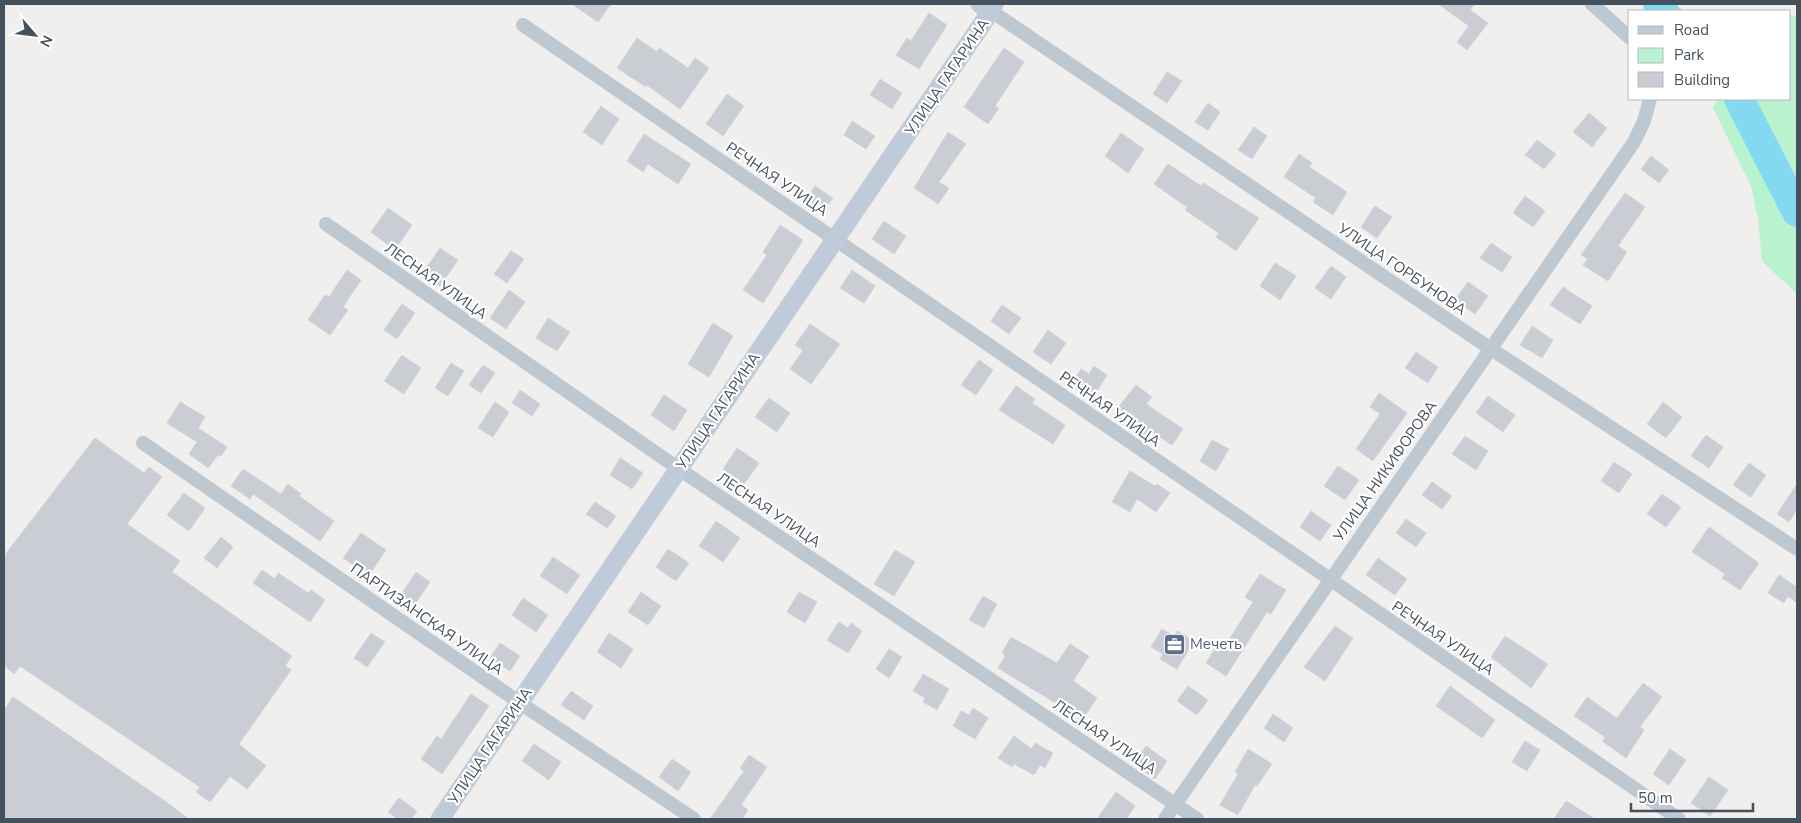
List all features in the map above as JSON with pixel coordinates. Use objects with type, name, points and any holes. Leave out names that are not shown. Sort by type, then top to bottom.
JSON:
[{"type":"main road","name":"УЛИЦА ГАГАРИНА","points":[[440,819],[836,239],[990,6]]},
{"type":"street","points":[[1592,4],[1628,36]]},
{"type":"street","name":"УЛИЦА ГОРБУНОВА","points":[[990,6],[1491,349],[1797,549]]},
{"type":"street","name":"РЕЧНАЯ УЛИЦА","points":[[523,25],[1678,819]]},
{"type":"street","name":"УЛИЦА НИКИФОРОВА","points":[[1165,819],[1634,142],[1644,121],[1650,100]]},
{"type":"street","name":"ЛЕСНАЯ УЛИЦА","points":[[326,224],[679,469],[1197,819]]},
{"type":"street","name":"ПАРТИЗАНСКАЯ УЛИЦА","points":[[143,443],[520,703],[694,819]]},
{"type":"green space","points":[[1791,15],[1797,17],[1797,294],[1762,261],[1758,220],[1751,186],[1713,108],[1717,100],[1791,100]]},
{"type":"building","points":[[572,4],[611,4],[598,22]]},
{"type":"building","points":[[1438,4],[1475,4],[1470,10],[1488,23],[1467,50],[1457,42],[1469,26]]},
{"type":"building","points":[[929,13],[947,25],[919,69],[896,55],[907,38],[911,41]]},
{"type":"building","points":[[637,38],[657,52],[659,48],[688,68],[695,58],[709,68],[680,109],[647,85],[646,87],[617,68]]},
{"type":"building","points":[[1004,48],[1024,62],[995,106],[999,108],[988,124],[964,107]]},
{"type":"building","points":[[1167,72],[1182,81],[1167,103],[1153,94]]},
{"type":"building","points":[[880,79],[902,93],[892,109],[870,95]]},
{"type":"building","points":[[727,94],[744,106],[723,136],[706,124]]},
{"type":"building","points":[[1208,103],[1220,112],[1208,130],[1195,122]]},
{"type":"building","points":[[601,106],[619,119],[602,145],[583,132]]},
{"type":"building","points":[[1589,113],[1607,128],[1592,147],[1573,132]]},
{"type":"building","points":[[852,121],[875,136],[866,149],[844,135]]},
{"type":"building","points":[[1254,127],[1267,136],[1252,159],[1238,150]]},
{"type":"building","points":[[948,132],[966,144],[939,182],[949,188],[938,204],[914,188]]},
{"type":"building","points":[[1121,133],[1144,149],[1128,173],[1105,156]]},
{"type":"building","points":[[644,134],[691,164],[678,184],[648,164],[643,172],[627,161]]},
{"type":"building","points":[[1537,140],[1556,154],[1544,169],[1525,155]]},
{"type":"building","points":[[1299,154],[1312,163],[1309,167],[1347,192],[1333,215],[1313,202],[1316,198],[1284,177]]},
{"type":"building","points":[[1651,156],[1669,170],[1659,183],[1641,169]]},
{"type":"building","points":[[1168,164],[1201,186],[1203,183],[1259,218],[1236,251],[1216,237],[1219,233],[1185,210],[1187,207],[1154,184]]},
{"type":"building","points":[[815,186],[833,198],[824,211],[807,199]]},
{"type":"building","points":[[1625,193],[1645,207],[1618,246],[1627,252],[1608,281],[1583,265],[1588,259],[1581,255]]},
{"type":"building","points":[[1525,196],[1545,211],[1533,227],[1513,213]]},
{"type":"building","points":[[1375,206],[1392,217],[1377,238],[1361,227]]},
{"type":"building","points":[[388,208],[412,225],[395,250],[371,232]]},
{"type":"building","points":[[884,221],[906,236],[894,254],[872,239]]},
{"type":"building","points":[[780,225],[803,240],[763,303],[743,290],[767,255],[763,252]]},
{"type":"building","points":[[1491,243],[1512,257],[1502,272],[1480,258]]},
{"type":"building","points":[[440,248],[458,260],[440,286],[422,274]]},
{"type":"building","points":[[511,251],[524,259],[507,283],[494,274]]},
{"type":"building","points":[[1275,263],[1296,276],[1280,300],[1260,286]]},
{"type":"building","points":[[1331,266],[1346,277],[1331,299],[1315,288]]},
{"type":"building","points":[[347,270],[361,280],[343,307],[348,310],[330,335],[308,320],[325,295],[329,297]]},
{"type":"building","points":[[852,270],[875,286],[864,303],[840,288]]},
{"type":"building","points":[[1468,282],[1488,296],[1475,314],[1455,300]]},
{"type":"building","points":[[1563,287],[1592,306],[1580,324],[1550,305]]},
{"type":"building","points":[[509,290],[525,302],[506,329],[490,318]]},
{"type":"building","points":[[402,304],[415,313],[397,339],[384,330]]},
{"type":"building","points":[[1002,305],[1021,318],[1009,334],[991,321]]},
{"type":"building","points":[[548,318],[570,332],[557,351],[536,338]]},
{"type":"building","points":[[713,323],[733,336],[709,377],[688,364]]},
{"type":"building","points":[[810,324],[840,344],[811,384],[790,369],[803,350],[795,345]]},
{"type":"building","points":[[1532,326],[1553,340],[1542,358],[1520,345]]},
{"type":"building","points":[[1048,330],[1066,343],[1051,364],[1033,352]]},
{"type":"building","points":[[1416,352],[1438,367],[1428,383],[1405,368]]},
{"type":"building","points":[[402,355],[421,368],[404,394],[384,381]]},
{"type":"building","points":[[979,360],[993,370],[976,395],[961,385]]},
{"type":"building","points":[[451,363],[464,371],[448,396],[435,388]]},
{"type":"building","points":[[483,365],[495,373],[481,393],[469,385]]},
{"type":"building","points":[[1094,366],[1107,375],[1095,394],[1074,380],[1081,369],[1089,374]]},
{"type":"building","points":[[1136,385],[1152,397],[1146,404],[1183,429],[1172,445],[1152,432],[1148,438],[1134,428],[1138,422],[1118,408]]},
{"type":"building","points":[[1016,386],[1035,399],[1032,403],[1065,425],[1053,444],[999,410]]},
{"type":"building","points":[[520,390],[540,404],[532,416],[512,403]]},
{"type":"building","points":[[1379,393],[1407,413],[1373,461],[1356,449],[1380,414],[1370,407]]},
{"type":"building","points":[[664,395],[687,410],[674,431],[651,415]]},
{"type":"building","points":[[1488,396],[1515,415],[1503,432],[1476,413]]},
{"type":"building","points":[[769,398],[790,413],[777,432],[755,417]]},
{"type":"building","points":[[180,402],[205,417],[198,428],[227,447],[221,456],[218,455],[208,468],[189,454],[197,442],[167,423]]},
{"type":"building","points":[[495,402],[509,412],[493,437],[478,428]]},
{"type":"building","points":[[1663,402],[1682,417],[1666,438],[1647,424]]},
{"type":"building","points":[[1706,435],[1723,447],[1709,468],[1691,456]]},
{"type":"building","points":[[1465,436],[1488,451],[1476,470],[1452,454]]},
{"type":"building","points":[[95,438],[144,473],[149,467],[162,477],[127,524],[180,561],[172,572],[292,656],[285,666],[291,670],[239,744],[266,766],[247,789],[230,776],[210,802],[196,792],[200,787],[20,666],[14,674],[4,666],[4,556]]},
{"type":"building","points":[[1212,440],[1229,449],[1216,471],[1200,461]]},
{"type":"building","points":[[737,448],[759,463],[744,484],[723,469]]},
{"type":"building","points":[[620,458],[643,473],[632,489],[610,475]]},
{"type":"building","points":[[1614,462],[1632,474],[1619,493],[1601,481]]},
{"type":"building","points":[[1749,463],[1766,475],[1751,497],[1733,485]]},
{"type":"building","points":[[1338,466],[1359,480],[1345,500],[1324,486]]},
{"type":"building","points":[[243,469],[281,494],[288,484],[301,494],[299,496],[334,521],[320,541],[253,494],[250,499],[231,486]]},
{"type":"building","points":[[1130,471],[1155,486],[1157,484],[1170,493],[1156,512],[1137,499],[1130,512],[1112,502]]},
{"type":"building","points":[[1432,482],[1452,496],[1442,509],[1422,495]]},
{"type":"building","points":[[1797,484],[1797,509],[1789,522],[1777,514]]},
{"type":"building","points":[[184,493],[205,508],[189,531],[167,515]]},
{"type":"building","points":[[1662,494],[1681,507],[1666,527],[1647,514]]},
{"type":"building","points":[[595,502],[616,516],[607,528],[586,514]]},
{"type":"building","points":[[1311,511],[1331,525],[1320,541],[1300,527]]},
{"type":"building","points":[[1406,519],[1426,533],[1416,547],[1396,533]]},
{"type":"building","points":[[716,521],[740,538],[723,562],[699,546]]},
{"type":"building","points":[[1709,527],[1759,563],[1740,590],[1722,578],[1725,574],[1692,552]]},
{"type":"building","points":[[361,533],[386,550],[369,575],[343,558]]},
{"type":"building","points":[[221,537],[233,547],[217,568],[204,558]]},
{"type":"building","points":[[668,549],[689,563],[676,581],[656,567]]},
{"type":"building","points":[[895,550],[915,562],[894,596],[874,584]]},
{"type":"building","points":[[553,557],[580,575],[567,594],[540,576]]},
{"type":"building","points":[[1378,558],[1407,579],[1395,595],[1366,575]]},
{"type":"building","points":[[262,570],[275,579],[278,573],[308,593],[311,590],[325,600],[310,622],[253,583]]},
{"type":"building","points":[[416,572],[430,582],[415,604],[401,595]]},
{"type":"building","points":[[1260,574],[1286,590],[1271,614],[1267,612],[1226,676],[1206,663],[1216,647],[1222,651],[1253,602],[1245,597]]},
{"type":"building","points":[[1779,575],[1797,587],[1797,603],[1788,596],[1784,603],[1768,593]]},
{"type":"building","points":[[641,592],[661,606],[648,625],[628,612]]},
{"type":"building","points":[[799,592],[817,602],[805,623],[787,612]]},
{"type":"building","points":[[983,596],[997,604],[984,628],[969,620]]},
{"type":"building","points":[[523,598],[548,615],[536,632],[512,615]]},
{"type":"building","points":[[839,622],[848,628],[851,623],[862,631],[848,653],[827,640]]},
{"type":"building","points":[[1335,626],[1353,638],[1325,681],[1304,667]]},
{"type":"building","points":[[1162,629],[1174,636],[1177,631],[1194,641],[1177,669],[1160,659],[1163,654],[1151,647]]},
{"type":"building","points":[[371,633],[385,642],[367,667],[354,658]]},
{"type":"building","points":[[609,633],[633,649],[621,668],[597,652]]},
{"type":"building","points":[[1505,636],[1548,664],[1531,688],[1491,657]]},
{"type":"building","points":[[1011,637],[1057,663],[1070,644],[1089,656],[1073,681],[1097,698],[1084,717],[1059,700],[1057,704],[998,668],[1005,656],[1002,653]]},
{"type":"building","points":[[500,643],[520,656],[510,671],[490,658]]},
{"type":"building","points":[[889,649],[902,657],[889,678],[876,669]]},
{"type":"building","points":[[923,674],[949,689],[937,710],[923,702],[925,698],[913,691]]},
{"type":"building","points":[[1643,683],[1662,697],[1640,727],[1644,730],[1626,758],[1602,741],[1605,737],[1574,716],[1587,697],[1617,718]]},
{"type":"building","points":[[1188,686],[1208,700],[1197,715],[1177,701]]},
{"type":"building","points":[[1450,686],[1495,720],[1482,738],[1436,706]]},
{"type":"building","points":[[571,691],[593,706],[584,720],[561,705]]},
{"type":"building","points":[[471,694],[489,706],[442,774],[421,759],[437,736],[441,739]]},
{"type":"building","points":[[13,697],[189,819],[4,819],[4,710]]},
{"type":"building","points":[[973,708],[988,718],[975,739],[953,726],[961,711],[969,715]]},
{"type":"building","points":[[1273,714],[1293,728],[1284,742],[1264,728]]},
{"type":"building","points":[[1014,736],[1032,749],[1035,743],[1053,753],[1045,768],[1040,765],[1034,775],[1014,764],[1012,767],[998,758]]},
{"type":"building","points":[[1525,741],[1540,750],[1527,771],[1512,762]]},
{"type":"building","points":[[534,744],[561,762],[549,780],[522,761]]},
{"type":"building","points":[[1146,746],[1167,761],[1155,779],[1133,764]]},
{"type":"building","points":[[1248,749],[1272,764],[1257,786],[1255,785],[1238,815],[1220,805],[1238,774],[1235,772]]},
{"type":"building","points":[[1670,749],[1686,760],[1669,785],[1653,774]]},
{"type":"building","points":[[749,755],[767,767],[741,805],[748,810],[742,819],[710,819],[744,771],[740,768]]},
{"type":"building","points":[[672,759],[691,772],[678,791],[659,777]]},
{"type":"building","points":[[1709,777],[1728,790],[1710,816],[1691,803]]},
{"type":"building","points":[[1116,792],[1135,806],[1126,819],[1097,819]]},
{"type":"building","points":[[399,798],[417,811],[411,819],[398,819],[388,812]]},
{"type":"building","points":[[1566,801],[1595,819],[1554,819]]},
{"type":"waterway","points":[[1658,4],[1663,10]]},
{"type":"waterway","points":[[1740,100],[1797,212]]},
{"type":"place","name":"Мечеть","points":[[1174,644]]}]
